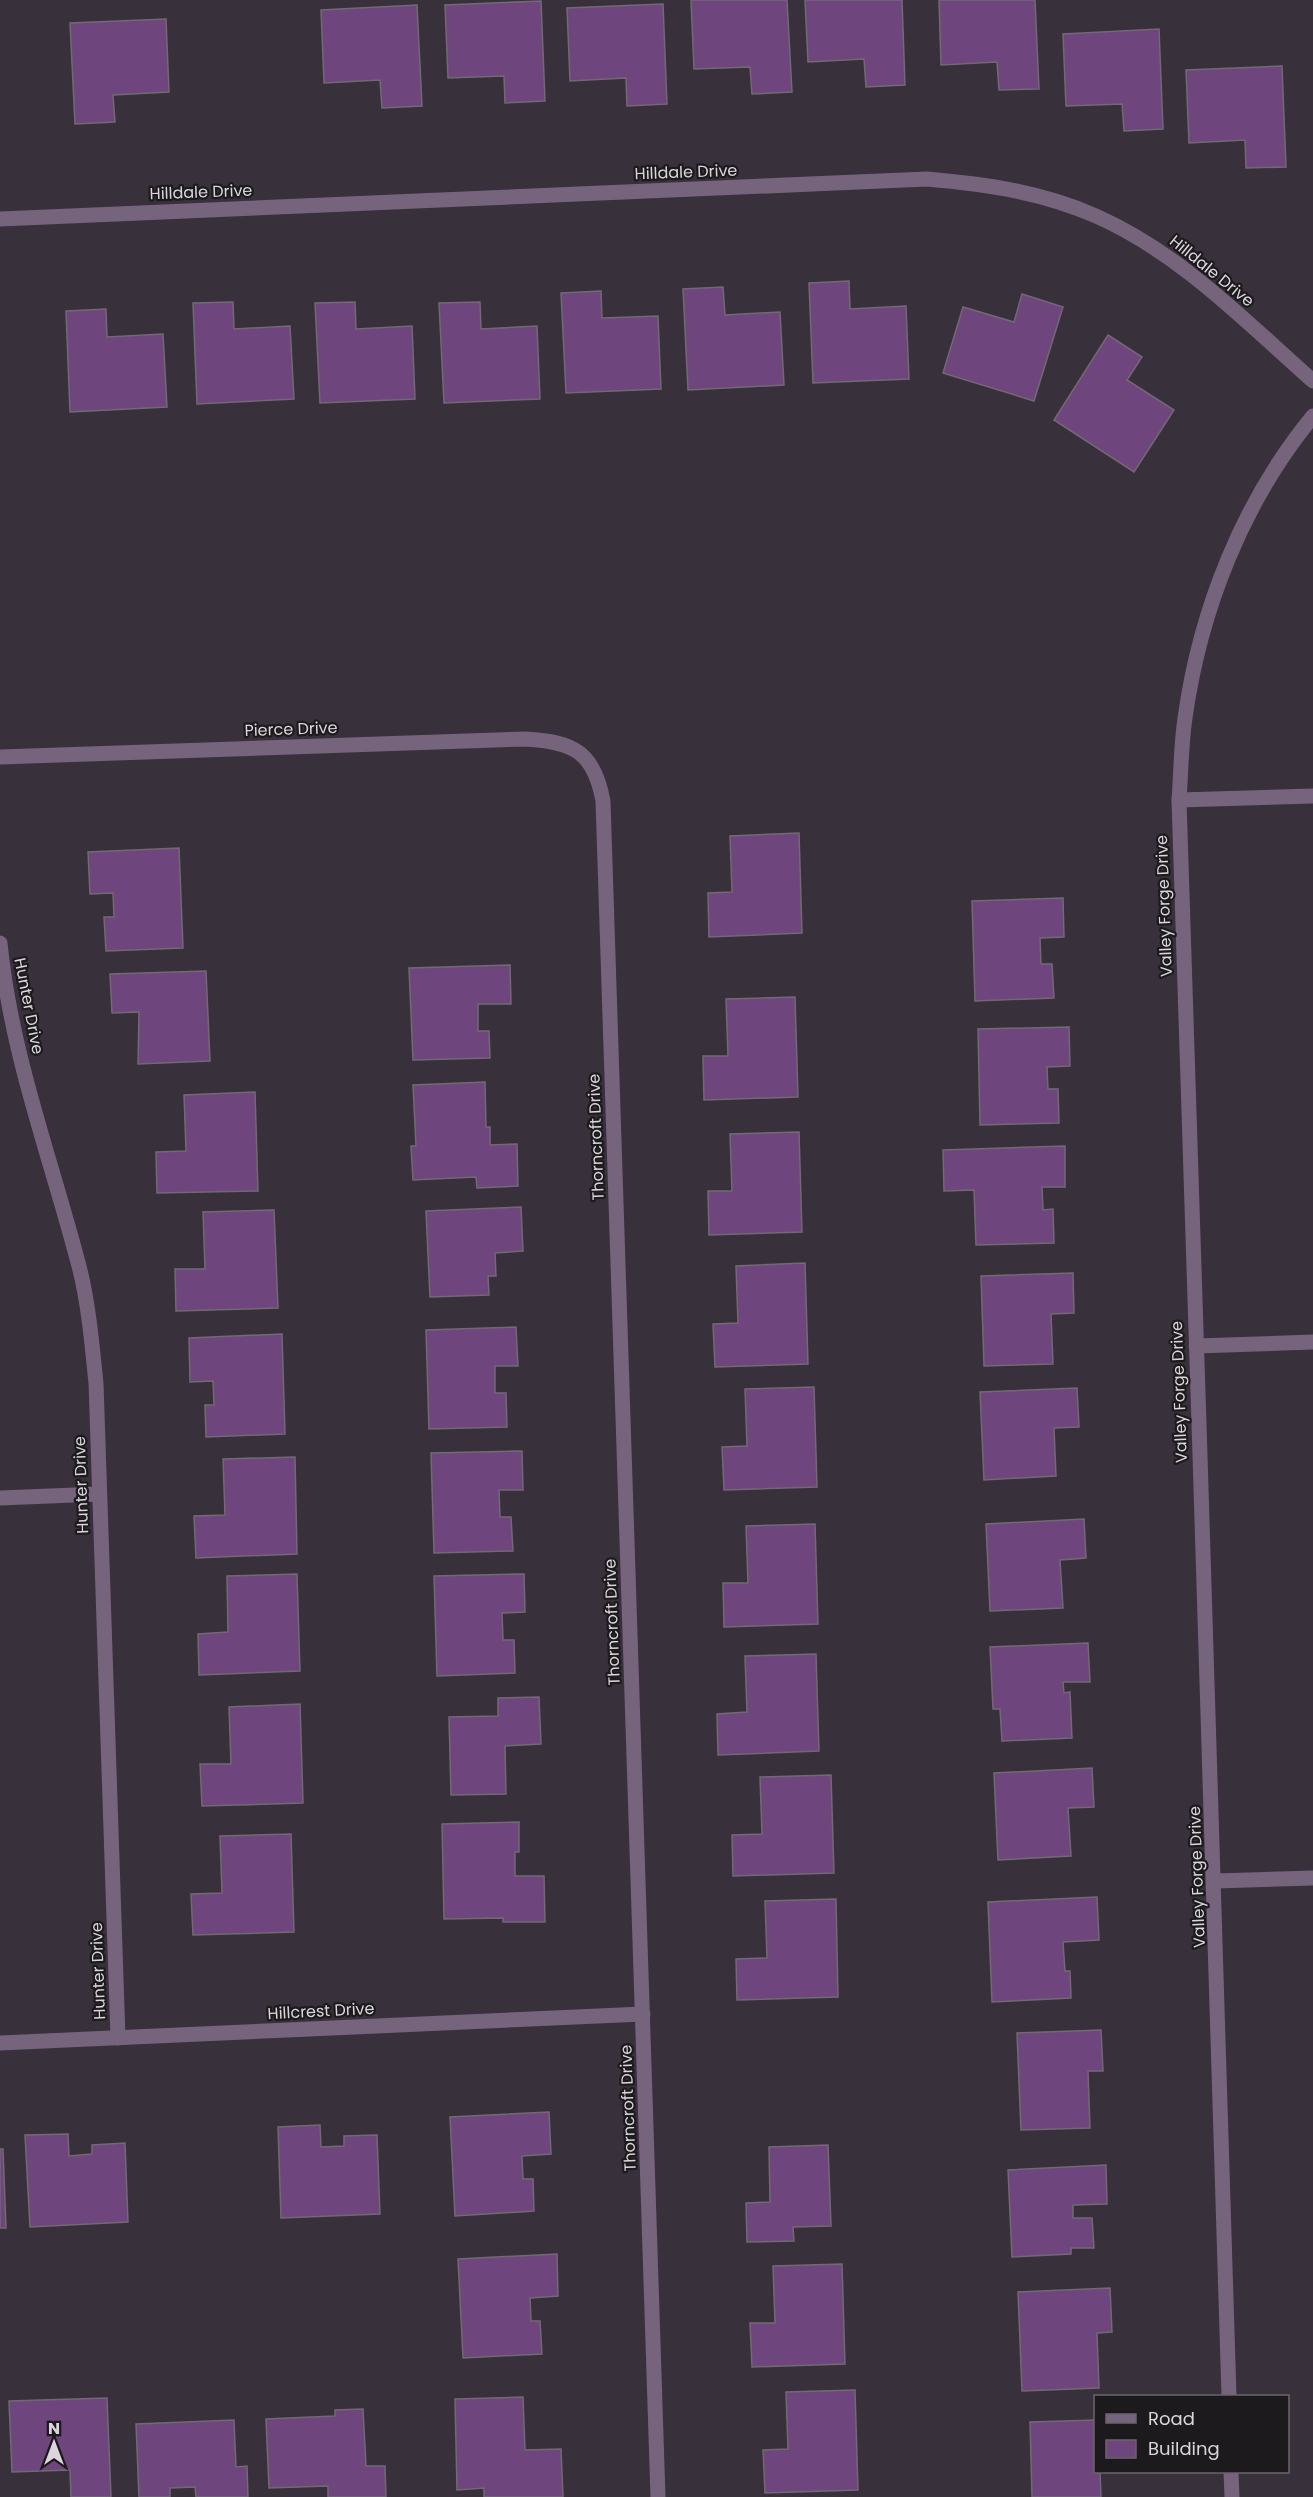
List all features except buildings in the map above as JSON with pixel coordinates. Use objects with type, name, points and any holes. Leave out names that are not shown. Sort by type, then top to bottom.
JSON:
[{"type":"street","name":"Hilldale Drive","points":[[0,219],[927,179],[986,184],[1041,197],[1095,215],[1146,242],[1195,277],[1313,381]]},
{"type":"street","name":"Valley Forge Drive","points":[[1229,2395],[1216,1881],[1179,800],[1184,719],[1193,668],[1209,609],[1230,554],[1258,496],[1298,434],[1313,416]]},
{"type":"street","name":"Pierce Drive","points":[[0,757],[526,739],[554,741],[581,752]]},
{"type":"street","name":"Thorncroft Drive","points":[[581,752],[598,778],[603,801],[658,2497]]},
{"type":"street","points":[[1179,800],[1313,795]]},
{"type":"street","name":"Hunter Drive","points":[[0,943],[4,985],[14,1035],[80,1272],[89,1320],[96,1383],[118,2038]]},
{"type":"street","points":[[1196,1346],[1313,1342]]},
{"type":"street","points":[[0,1498],[99,1494]]},
{"type":"street","points":[[1216,1881],[1313,1878]]},
{"type":"street","name":"Hillcrest Drive","points":[[0,2043],[643,2014]]},
{"type":"street","points":[[1231,2473],[1232,2497]]}]
